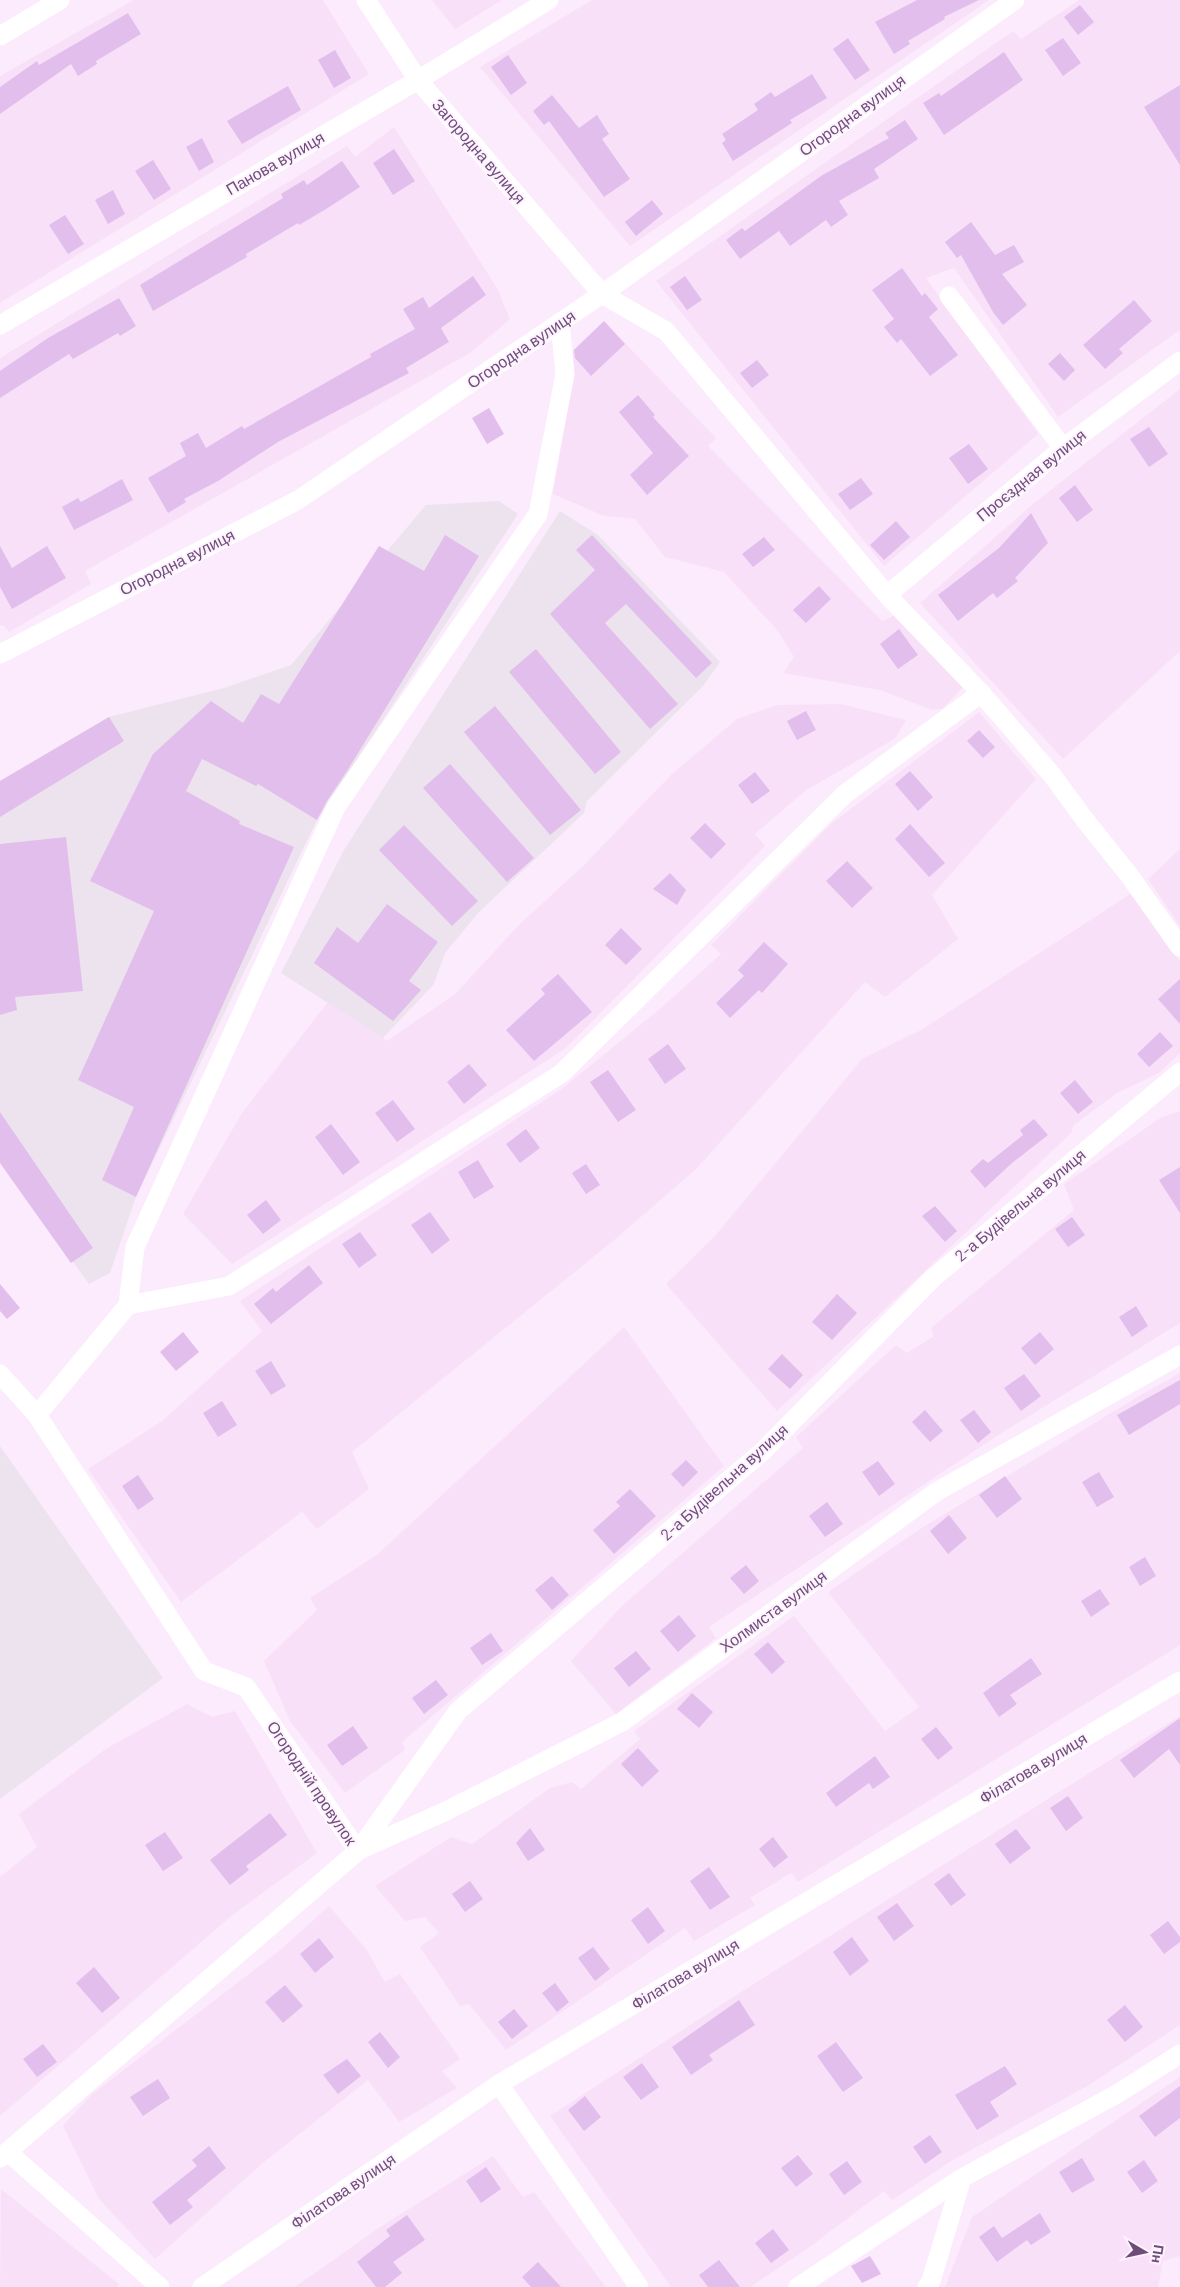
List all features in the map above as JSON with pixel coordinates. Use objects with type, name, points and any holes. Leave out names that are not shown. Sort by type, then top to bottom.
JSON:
[{"type":"street","points":[[0,36],[60,0]]},
{"type":"street","name":"Загородна вулиця","points":[[366,0],[418,80],[602,294],[666,331],[887,595],[982,693],[1052,775],[1129,875],[1180,947]]},
{"type":"street","name":"Панова вулиця","points":[[0,325],[418,80],[549,0]]},
{"type":"street","name":"Огородна вулиця","points":[[0,654],[298,500],[602,294],[1015,0]]},
{"type":"street","points":[[949,296],[1063,448]]},
{"type":"street","points":[[37,1415],[128,1305],[135,1247],[336,807],[538,514],[565,374],[560,322]]},
{"type":"street","name":"Проєздная вулиця","points":[[887,595],[1063,448],[1180,361]]},
{"type":"street","points":[[128,1305],[230,1286],[562,1074],[845,794],[982,693]]},
{"type":"street","name":"2-а Будівельна вулиця","points":[[358,1850],[458,1711],[764,1451],[933,1278],[1180,1072]]},
{"type":"street","name":"Холмиста вулиця","points":[[358,1850],[444,1812],[622,1722],[936,1492],[1180,1355]]},
{"type":"street","name":"Огородній провулок","points":[[0,1374],[37,1415],[204,1671],[246,1687],[358,1850],[4,2155]]},
{"type":"street","name":"Філатова вулиця","points":[[202,2287],[499,2084],[1180,1681]]},
{"type":"street","points":[[798,2287],[962,2178],[1118,2094],[1180,2054]]},
{"type":"street","points":[[499,2084],[639,2287]]},
{"type":"street","points":[[4,2155],[160,2287]]},
{"type":"street","points":[[927,2287],[931,2281],[962,2178]]},
{"type":"shaded area","points":[[134,0],[323,0],[369,74],[0,303],[0,76]]},
{"type":"shaded area","points":[[432,0],[502,0],[455,29]]},
{"type":"shaded area","points":[[592,0],[989,0],[630,246],[480,67]]},
{"type":"shaded area","points":[[1079,0],[1180,0],[1180,330],[1058,417],[954,268],[926,278],[1038,434],[884,566],[656,281],[1013,31],[1021,39]]},
{"type":"shaded area","points":[[394,127],[497,288],[510,319],[470,353],[85,571],[91,584],[9,632],[3,625],[0,626],[0,358],[347,146],[355,157]]},
{"type":"shaded area","points":[[604,321],[716,438],[708,446],[882,621],[896,615],[963,687],[942,709],[932,710],[880,690],[783,673],[794,657],[777,630],[724,572],[665,557],[635,519],[604,516],[553,494],[573,375],[570,353]]},
{"type":"shaded area","points":[[1180,389],[1180,651],[1063,759],[920,603],[1033,504]]},
{"type":"shaded area","points":[[499,501],[518,514],[317,820],[136,1197],[110,1273],[89,1284],[0,1161],[0,781],[109,717],[224,688],[291,665],[426,505]]},
{"type":"shaded area","points":[[560,511],[598,535],[720,662],[703,686],[587,801],[584,813],[479,912],[445,953],[434,984],[383,1038],[281,973],[344,850]]},
{"type":"shaded area","points":[[841,704],[906,720],[896,738],[805,791],[755,834],[765,846],[566,1048],[232,1264],[183,1214],[242,1113],[331,998],[387,1041],[455,994],[520,924],[583,866],[672,774],[737,719],[777,705]]},
{"type":"shaded area","points":[[979,712],[1036,779],[932,895],[958,939],[885,997],[865,982],[695,1170],[613,1241],[352,1452],[369,1489],[317,1529],[302,1512],[181,1602],[88,1469],[162,1421],[262,1331],[240,1301],[563,1088],[661,1008],[721,954],[711,945],[832,823]]},
{"type":"shaded area","points":[[1180,849],[1180,926],[1148,879]]},
{"type":"shaded area","points":[[1132,893],[1180,962],[1180,1053],[1159,1073],[1117,1093],[1074,1125],[1071,1133],[777,1411],[666,1284],[715,1236],[862,1059],[921,1030]]},
{"type":"shaded area","points":[[1180,1111],[1180,1323],[1003,1432],[709,1627],[716,1638],[616,1714],[571,1661],[622,1606],[803,1448],[796,1437],[896,1345],[907,1353],[934,1336],[931,1328],[1074,1210],[1064,1184],[1162,1117]]},
{"type":"shaded area","points":[[624,1327],[724,1466],[402,1742],[405,1750],[345,1793],[290,1721],[264,1661],[317,1610],[310,1598],[378,1554]]},
{"type":"shaded area","points":[[1180,1373],[1180,1645],[798,1882],[791,1873],[750,1898],[755,1905],[694,1941],[685,1928],[506,2050],[469,2004],[460,2006],[420,1947],[439,1933],[425,1917],[405,1921],[375,1886],[451,1837],[472,1844],[550,1788],[572,1782],[581,1789],[640,1739],[634,1731],[794,1616],[885,1731],[919,1707],[828,1592],[920,1529]]},
{"type":"shaded area","points":[[0,1446],[163,1678],[0,1799]]},
{"type":"shaded area","points":[[187,1704],[212,1717],[235,1711],[317,1853],[230,1917],[0,2116],[0,1877],[37,1847],[19,1814],[107,1748]]},
{"type":"shaded area","points":[[1180,1716],[1180,2025],[1089,2085],[953,2160],[892,2200],[884,2191],[804,2251],[750,2287],[671,2287],[550,2116],[741,1992]]},
{"type":"shaded area","points":[[329,1906],[366,1949],[385,1982],[400,1974],[460,2059],[442,2071],[457,2088],[399,2122],[368,2080],[264,2162],[155,2259],[99,2199],[63,2126],[91,2095],[280,1950]]},
{"type":"shaded area","points":[[1180,2077],[1180,2256],[1163,2261],[1158,2287],[945,2287],[972,2217]]},
{"type":"shaded area","points":[[493,2156],[523,2197],[534,2192],[606,2287],[295,2287],[377,2229]]},
{"type":"shaded area","points":[[1,2189],[119,2284],[117,2287],[0,2287]]},
{"type":"building","points":[[917,0],[979,0],[944,17],[945,19],[908,41],[910,44],[894,54],[875,22]]},
{"type":"building","points":[[1080,5],[1094,22],[1078,35],[1064,17]]},
{"type":"building","points":[[128,13],[141,34],[96,61],[97,64],[78,76],[71,64],[0,114],[0,87],[37,61],[39,65]]},
{"type":"building","points":[[848,38],[870,70],[855,80],[833,49]]},
{"type":"building","points":[[1063,38],[1081,63],[1063,76],[1045,50]]},
{"type":"building","points":[[335,50],[351,78],[334,88],[318,60]]},
{"type":"building","points":[[1004,52],[1023,80],[944,135],[923,103],[939,93],[941,96]]},
{"type":"building","points":[[508,55],[527,83],[511,95],[491,67]]},
{"type":"building","points":[[812,74],[827,98],[790,120],[792,123],[733,161],[722,143],[726,140],[722,134],[758,110],[754,104],[771,92],[775,97]]},
{"type":"building","points":[[1180,85],[1180,165],[1144,107]]},
{"type":"building","points":[[288,86],[301,110],[242,144],[227,121]]},
{"type":"building","points":[[552,95],[579,128],[597,115],[609,134],[602,139],[630,179],[604,197],[549,121],[544,125],[533,111]]},
{"type":"building","points":[[905,120],[918,139],[874,169],[879,178],[839,201],[848,215],[831,227],[826,220],[790,246],[779,231],[740,259],[726,240],[742,228],[745,231],[821,176],[889,138],[885,133]]},
{"type":"building","points":[[202,138],[214,162],[199,171],[186,147]]},
{"type":"building","points":[[394,149],[415,181],[393,195],[373,163]]},
{"type":"building","points":[[153,160],[171,189],[154,200],[135,171]]},
{"type":"building","points":[[342,161],[360,187],[299,225],[298,223],[246,254],[247,257],[153,311],[140,285],[283,198],[281,194],[304,180],[307,185]]},
{"type":"building","points":[[113,190],[125,214],[108,224],[95,200]]},
{"type":"building","points":[[652,200],[663,214],[636,236],[625,222]]},
{"type":"building","points":[[65,215],[84,244],[68,254],[49,225]]},
{"type":"building","points":[[971,222],[995,255],[1014,245],[1024,262],[1002,274],[1027,305],[1003,325],[993,312],[961,255],[957,258],[945,242]]},
{"type":"building","points":[[902,268],[922,296],[925,293],[938,309],[929,317],[958,355],[930,376],[901,339],[897,343],[884,327],[894,319],[872,290]]},
{"type":"building","points":[[473,276],[486,295],[441,328],[449,342],[406,368],[409,373],[278,442],[218,481],[184,499],[186,502],[168,513],[148,478],[186,456],[180,443],[198,433],[206,448],[242,426],[244,429],[371,357],[370,354],[415,329],[403,309],[423,297],[429,308]]},
{"type":"building","points":[[685,276],[702,300],[687,310],[670,287]]},
{"type":"building","points":[[119,298],[136,326],[120,336],[118,333],[73,359],[69,354],[0,398],[0,371],[48,338]]},
{"type":"building","points":[[1134,300],[1152,321],[1119,349],[1123,353],[1105,369],[1083,345]]},
{"type":"building","points":[[604,321],[625,344],[591,376],[575,358],[574,350]]},
{"type":"building","points":[[1060,353],[1075,370],[1064,381],[1048,364]]},
{"type":"building","points":[[757,360],[769,375],[752,388],[740,373]]},
{"type":"building","points":[[638,395],[655,415],[653,417],[689,456],[647,495],[630,475],[653,453],[619,412]]},
{"type":"building","points":[[489,408],[504,434],[487,444],[472,418]]},
{"type":"building","points":[[1149,427],[1168,454],[1149,467],[1130,439]]},
{"type":"building","points":[[969,444],[988,469],[968,484],[949,458]]},
{"type":"building","points":[[861,478],[873,494],[850,510],[838,494]]},
{"type":"building","points":[[122,479],[133,500],[74,530],[62,507],[78,498],[81,502]]},
{"type":"building","points":[[1075,485],[1093,510],[1077,522],[1059,498]]},
{"type":"building","points":[[1031,513],[1048,543],[1015,578],[1018,581],[997,598],[993,593],[958,621],[938,595],[999,548]]},
{"type":"building","points":[[896,521],[910,537],[884,560],[870,545]]},
{"type":"building","points":[[445,535],[479,556],[317,820],[258,784],[256,786],[202,759],[186,791],[240,821],[239,824],[294,847],[136,1197],[102,1180],[134,1107],[78,1080],[154,911],[90,881],[153,754],[211,701],[243,723],[261,694],[279,704],[379,546],[424,571]]},
{"type":"building","points":[[592,535],[712,663],[696,678],[626,604],[605,623],[678,704],[650,729],[550,614],[595,570],[576,550]]},
{"type":"building","points":[[764,537],[775,550],[753,567],[742,554]]},
{"type":"building","points":[[0,546],[12,568],[47,546],[66,578],[12,609],[0,587]]},
{"type":"building","points":[[819,586],[831,599],[806,623],[793,610]]},
{"type":"building","points":[[899,629],[918,655],[898,669],[880,644]]},
{"type":"building","points":[[536,649],[621,752],[595,774],[509,672]]},
{"type":"building","points":[[495,706],[581,810],[550,835],[464,732]]},
{"type":"building","points":[[806,711],[816,730],[797,740],[787,721]]},
{"type":"building","points":[[109,717],[124,741],[0,817],[0,781]]},
{"type":"building","points":[[979,730],[995,747],[983,758],[967,741]]},
{"type":"building","points":[[450,764],[534,858],[507,882],[423,788]]},
{"type":"building","points":[[910,771],[933,797],[918,811],[895,784]]},
{"type":"building","points":[[755,772],[770,791],[752,804],[738,785]]},
{"type":"building","points":[[705,823],[726,844],[711,859],[690,838]]},
{"type":"building","points":[[910,824],[945,863],[929,877],[895,839]]},
{"type":"building","points":[[404,825],[478,901],[452,926],[379,850]]},
{"type":"building","points":[[66,837],[83,991],[15,997],[17,1010],[0,1015],[0,844]]},
{"type":"building","points":[[847,861],[873,888],[852,908],[826,881]]},
{"type":"building","points":[[670,873],[686,890],[677,905],[653,889]]},
{"type":"building","points":[[387,904],[438,942],[409,981],[421,990],[393,1021],[314,963],[337,927],[358,943]]},
{"type":"building","points":[[621,928],[642,949],[626,965],[605,945]]},
{"type":"building","points":[[764,942],[788,964],[762,993],[759,990],[730,1018],[716,1003],[744,976],[738,970]]},
{"type":"building","points":[[558,974],[592,1012],[534,1061],[506,1030],[545,994],[541,989]]},
{"type":"building","points":[[1180,979],[1180,1024],[1158,999]]},
{"type":"building","points":[[1160,1032],[1173,1046],[1149,1067],[1137,1054]]},
{"type":"building","points":[[668,1044],[686,1069],[665,1084],[648,1059]]},
{"type":"building","points":[[469,1064],[487,1085],[464,1104],[447,1082]]},
{"type":"building","points":[[608,1070],[636,1110],[618,1122],[590,1082]]},
{"type":"building","points":[[1075,1080],[1093,1102],[1078,1114],[1060,1093]]},
{"type":"building","points":[[393,1100],[415,1129],[397,1142],[375,1113]]},
{"type":"building","points":[[0,1112],[93,1248],[71,1263],[0,1163]]},
{"type":"building","points":[[1034,1119],[1048,1135],[1012,1163],[985,1188],[970,1171],[983,1159],[988,1163],[1023,1135],[1020,1130]]},
{"type":"building","points":[[331,1124],[360,1162],[343,1175],[315,1137]]},
{"type":"building","points":[[526,1129],[540,1148],[520,1163],[506,1144]]},
{"type":"building","points":[[478,1160],[494,1187],[474,1199],[458,1172]]},
{"type":"building","points":[[586,1164],[600,1185],[586,1194],[572,1173]]},
{"type":"building","points":[[1180,1167],[1180,1213],[1159,1180]]},
{"type":"building","points":[[266,1200],[281,1220],[263,1234],[247,1215]]},
{"type":"building","points":[[935,1206],[957,1231],[945,1242],[922,1216]]},
{"type":"building","points":[[430,1212],[450,1240],[432,1254],[411,1225]]},
{"type":"building","points":[[1072,1217],[1085,1235],[1068,1247],[1055,1229]]},
{"type":"building","points":[[360,1232],[377,1255],[359,1268],[342,1244]]},
{"type":"building","points":[[309,1265],[323,1283],[271,1324],[254,1304],[273,1288],[276,1292]]},
{"type":"building","points":[[0,1284],[20,1308],[7,1319],[0,1311]]},
{"type":"building","points":[[837,1294],[857,1313],[832,1340],[812,1322]]},
{"type":"building","points":[[1136,1306],[1148,1326],[1132,1337],[1119,1317]]},
{"type":"building","points":[[183,1332],[199,1352],[176,1371],[160,1352]]},
{"type":"building","points":[[1040,1332],[1054,1349],[1035,1365],[1021,1348]]},
{"type":"building","points":[[782,1354],[803,1375],[790,1389],[768,1369]]},
{"type":"building","points":[[271,1361],[286,1386],[271,1395],[255,1371]]},
{"type":"building","points":[[1024,1374],[1041,1396],[1021,1411],[1004,1388]]},
{"type":"building","points":[[1180,1380],[1180,1404],[1129,1435],[1117,1415]]},
{"type":"building","points":[[222,1401],[237,1425],[218,1437],[203,1413]]},
{"type":"building","points":[[925,1410],[943,1431],[930,1442],[912,1422]]},
{"type":"building","points":[[974,1410],[991,1432],[978,1443],[960,1420]]},
{"type":"building","points":[[686,1460],[698,1472],[683,1487],[671,1474]]},
{"type":"building","points":[[878,1461],[895,1484],[879,1496],[862,1472]]},
{"type":"building","points":[[1099,1472],[1114,1497],[1097,1507],[1082,1482]]},
{"type":"building","points":[[138,1475],[154,1499],[138,1510],[122,1486]]},
{"type":"building","points":[[1005,1476],[1022,1499],[997,1518],[979,1495]]},
{"type":"building","points":[[630,1489],[656,1516],[614,1554],[593,1530],[620,1506],[616,1502]]},
{"type":"building","points":[[827,1502],[843,1524],[825,1537],[809,1516]]},
{"type":"building","points":[[949,1515],[967,1538],[948,1554],[930,1531]]},
{"type":"building","points":[[1145,1557],[1156,1576],[1140,1586],[1129,1567]]},
{"type":"building","points":[[746,1565],[759,1581],[744,1594],[730,1578]]},
{"type":"building","points":[[552,1576],[569,1595],[552,1610],[535,1590]]},
{"type":"building","points":[[1100,1589],[1110,1604],[1091,1617],[1081,1601]]},
{"type":"building","points":[[679,1615],[696,1636],[678,1652],[660,1631]]},
{"type":"building","points":[[491,1633],[503,1651],[482,1665],[470,1648]]},
{"type":"building","points":[[768,1642],[785,1662],[772,1674],[754,1654]]},
{"type":"building","points":[[636,1651],[651,1669],[629,1687],[614,1668]]},
{"type":"building","points":[[1031,1658],[1042,1674],[1010,1695],[1017,1704],[999,1717],[983,1693]]},
{"type":"building","points":[[436,1680],[448,1695],[424,1714],[412,1698]]},
{"type":"building","points":[[692,1693],[713,1712],[699,1728],[677,1709]]},
{"type":"building","points":[[1180,1718],[1180,1765],[1169,1749],[1134,1778],[1120,1760]]},
{"type":"building","points":[[353,1726],[368,1748],[342,1766],[327,1745]]},
{"type":"building","points":[[936,1727],[953,1748],[938,1760],[921,1739]]},
{"type":"building","points":[[638,1748],[659,1771],[642,1787],[621,1764]]},
{"type":"building","points":[[875,1756],[890,1777],[873,1789],[869,1783],[836,1807],[826,1793]]},
{"type":"building","points":[[1068,1796],[1083,1818],[1066,1831],[1050,1808]]},
{"type":"building","points":[[270,1813],[287,1835],[246,1866],[249,1870],[230,1885],[210,1860]]},
{"type":"building","points":[[530,1828],[545,1850],[528,1861],[516,1843]]},
{"type":"building","points":[[1016,1829],[1031,1848],[1010,1864],[995,1844]]},
{"type":"building","points":[[165,1832],[183,1858],[163,1871],[145,1845]]},
{"type":"building","points":[[773,1837],[788,1857],[774,1868],[759,1849]]},
{"type":"building","points":[[709,1867],[730,1897],[710,1910],[690,1881]]},
{"type":"building","points":[[949,1873],[966,1895],[951,1906],[934,1884]]},
{"type":"building","points":[[470,1881],[483,1899],[465,1912],[452,1894]]},
{"type":"building","points":[[897,1903],[914,1926],[894,1941],[877,1917]]},
{"type":"building","points":[[648,1907],[665,1931],[648,1944],[631,1920]]},
{"type":"building","points":[[1168,1921],[1180,1937],[1180,1942],[1164,1954],[1150,1935]]},
{"type":"building","points":[[852,1937],[869,1961],[850,1976],[833,1952]]},
{"type":"building","points":[[319,1938],[334,1957],[315,1973],[300,1954]]},
{"type":"building","points":[[593,1947],[610,1969],[595,1981],[578,1958]]},
{"type":"building","points":[[94,1967],[120,1998],[102,2013],[76,1983]]},
{"type":"building","points":[[555,1983],[569,2002],[557,2012],[542,1993]]},
{"type":"building","points":[[285,1985],[303,2006],[283,2023],[265,2002]]},
{"type":"building","points":[[739,2000],[755,2025],[709,2055],[713,2060],[691,2075],[672,2047]]},
{"type":"building","points":[[1125,2005],[1143,2027],[1125,2042],[1107,2020]]},
{"type":"building","points":[[514,2009],[528,2026],[512,2039],[498,2022]]},
{"type":"building","points":[[380,2032],[400,2057],[388,2068],[368,2042]]},
{"type":"building","points":[[836,2042],[863,2078],[843,2092],[817,2056]]},
{"type":"building","points":[[43,2044],[57,2062],[37,2077],[23,2059]]},
{"type":"building","points":[[347,2059],[361,2076],[338,2094],[323,2075]]},
{"type":"building","points":[[642,2063],[659,2087],[641,2100],[623,2077]]},
{"type":"building","points":[[1005,2066],[1017,2084],[990,2102],[999,2116],[977,2130],[955,2095]]},
{"type":"building","points":[[158,2079],[170,2098],[143,2116],[130,2097]]},
{"type":"building","points":[[1180,2086],[1180,2118],[1155,2137],[1139,2116]]},
{"type":"building","points":[[585,2096],[601,2117],[584,2131],[568,2110]]},
{"type":"building","points":[[930,2135],[942,2152],[925,2164],[913,2147]]},
{"type":"building","points":[[209,2146],[226,2168],[187,2200],[193,2207],[170,2225],[152,2202],[197,2166],[192,2160]]},
{"type":"building","points":[[798,2155],[813,2174],[796,2187],[781,2168]]},
{"type":"building","points":[[1082,2158],[1095,2180],[1072,2193],[1059,2172]]},
{"type":"building","points":[[1144,2160],[1158,2181],[1142,2193],[1127,2172]]},
{"type":"building","points":[[847,2161],[862,2182],[844,2195],[829,2174]]},
{"type":"building","points":[[486,2167],[501,2189],[481,2203],[466,2181]]},
{"type":"building","points":[[1040,2213],[1051,2232],[1031,2245],[1027,2240],[997,2262],[979,2237],[994,2226],[1002,2238]]},
{"type":"building","points":[[407,2215],[425,2240],[393,2262],[402,2273],[385,2287],[376,2287],[357,2262],[390,2236],[386,2230]]},
{"type":"building","points":[[773,2229],[789,2250],[771,2263],[755,2243]]},
{"type":"building","points":[[870,2256],[881,2274],[862,2283],[851,2266]]},
{"type":"building","points":[[719,2260],[740,2287],[708,2287],[699,2275]]},
{"type":"building","points":[[538,2262],[561,2287],[531,2287],[522,2277]]}]
